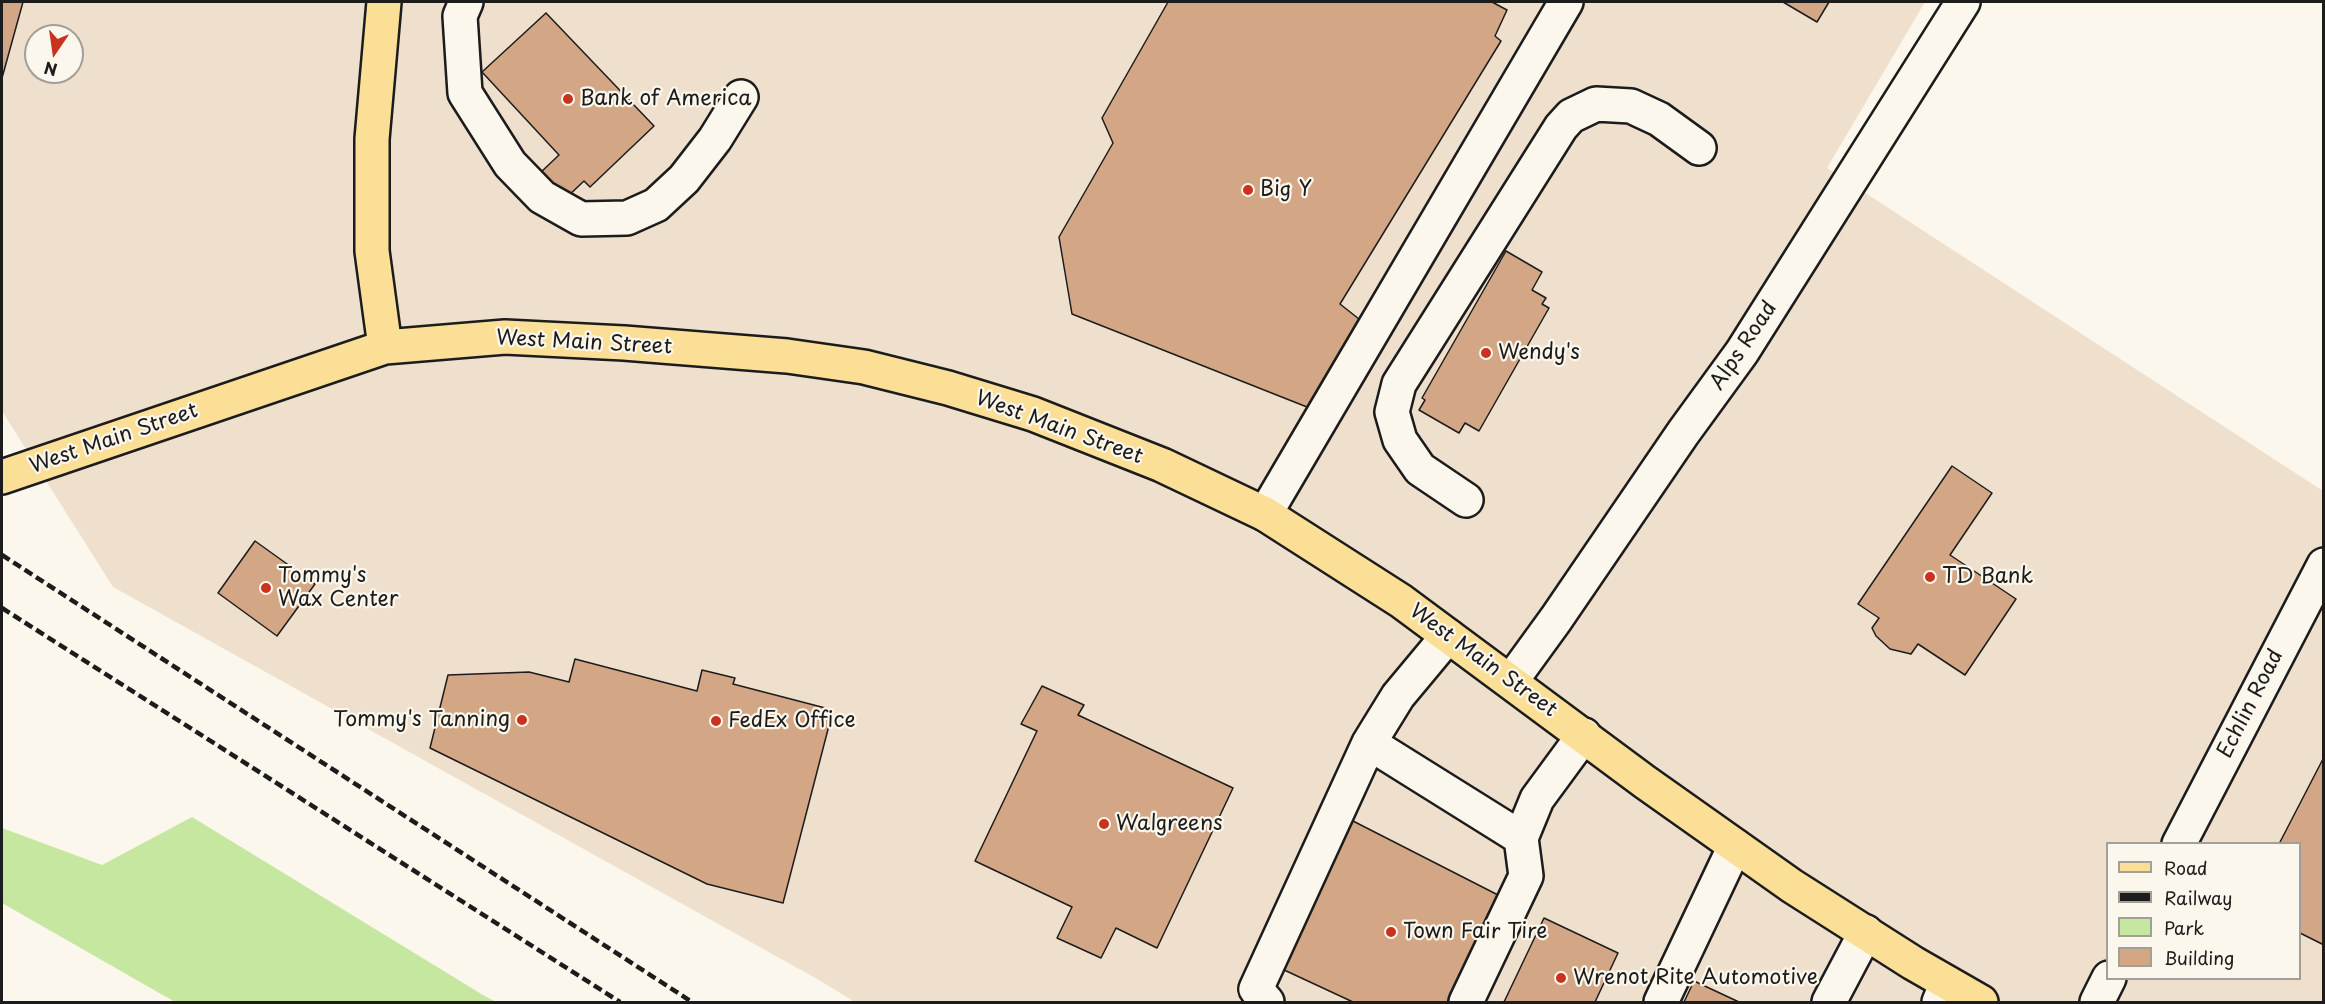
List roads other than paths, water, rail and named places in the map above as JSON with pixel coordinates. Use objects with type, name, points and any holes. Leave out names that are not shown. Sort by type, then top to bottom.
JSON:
[{"type":"main road","points":[[384,2],[372,139],[372,251],[384,347]]},
{"type":"main road","name":"West Main Street","points":[[2,477],[384,347],[517,338],[624,343],[775,355],[864,367],[948,388],[1033,414],[1162,465],[1265,514],[1368,579],[1735,846],[1792,886],[1866,932],[1943,993],[1981,1002]]},
{"type":"street","points":[[466,2],[460,16],[465,93],[510,164],[542,197],[581,219],[627,218],[656,205],[684,179],[715,139],[741,97]]},
{"type":"street","points":[[1265,514],[1566,2]]},
{"type":"street","name":"Alps Road","points":[[1511,681],[1742,352],[1963,2]]},
{"type":"street","points":[[1466,500],[1420,469],[1400,440],[1392,412],[1399,384],[1561,127],[1571,116],[1596,104],[1631,106],[1659,120],[1699,148]]},
{"type":"street","name":"Echlin Road","points":[[2180,842],[2324,564]]},
{"type":"street","points":[[1267,1002],[1256,989],[1370,743],[1398,696],[1448,636]]},
{"type":"street","points":[[1466,1002],[1526,876],[1521,838],[1537,799],[1584,735]]},
{"type":"street","points":[[1370,743],[1521,838]]},
{"type":"street","points":[[1661,1002],[1735,846]]},
{"type":"street","points":[[1829,1002],[1866,932]]},
{"type":"street","points":[[2097,1002],[2108,980]]},
{"type":"railway","points":[[2,555],[692,1002]]},
{"type":"railway","points":[[2,608],[620,1002]]},
{"type":"place","name":"Bank of America","points":[[568,99]]},
{"type":"place","name":"Big Y","points":[[1248,190]]},
{"type":"place","name":"Wendy's","points":[[1486,353]]},
{"type":"place","name":"TD Bank","points":[[1930,577]]},
{"type":"place","name":"Tommy's Wax Center","points":[[266,588]]},
{"type":"place","name":"Tommy's Tanning","points":[[522,720]]},
{"type":"place","name":"FedEx Office","points":[[716,721]]},
{"type":"place","name":"Walgreens","points":[[1104,824]]},
{"type":"place","name":"Town Fair Tire","points":[[1391,932]]},
{"type":"place","name":"Wrenot Rite Automotive","points":[[1561,978]]}]
